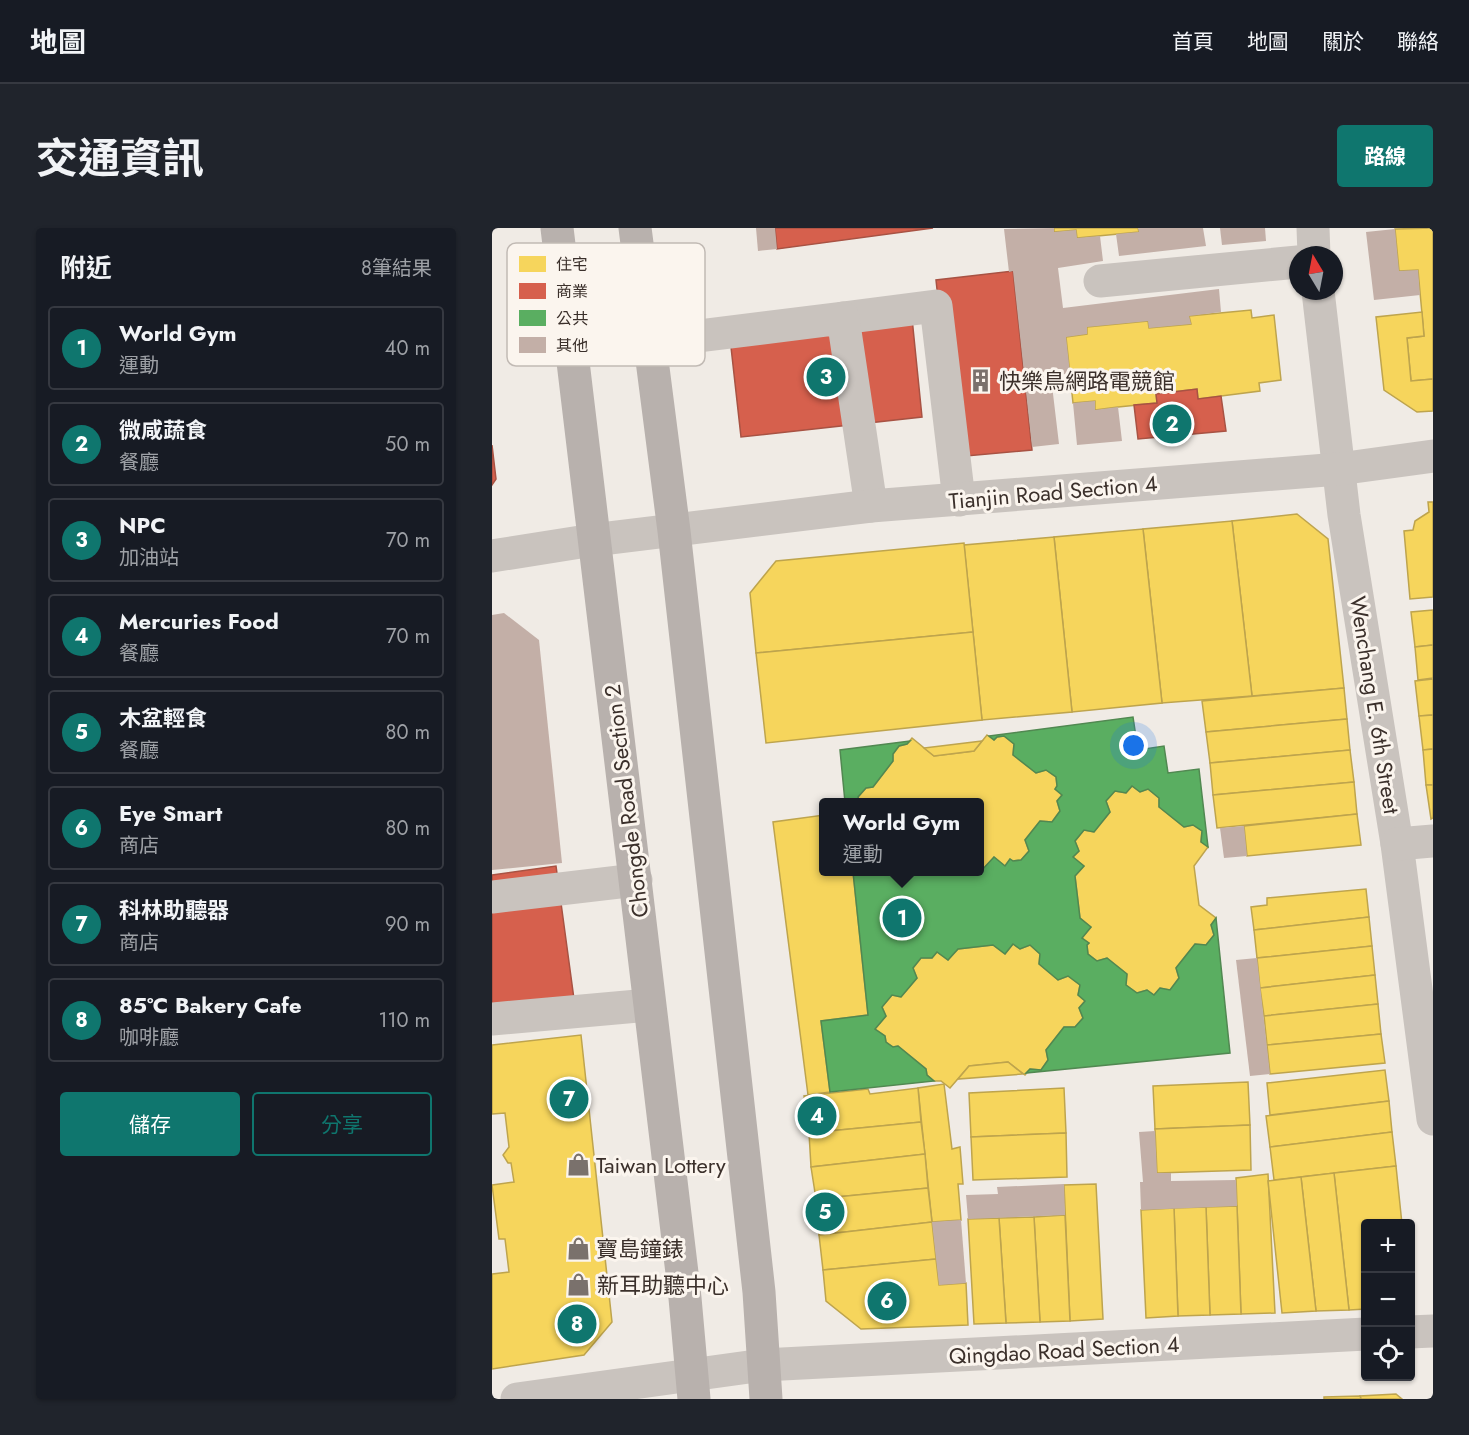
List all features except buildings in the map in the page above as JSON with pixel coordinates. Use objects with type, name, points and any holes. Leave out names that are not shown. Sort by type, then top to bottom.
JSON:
[{"type":"main road","name":"Chongde Road Section 2","points":[[556,228],[558,243]]},
{"type":"main road","points":[[635,228],[637,243]]},
{"type":"main road","name":"Chongde Road Section 2","points":[[572,366],[685,1298],[692,1387]]},
{"type":"main road","points":[[653,366],[674,531],[759,1292],[766,1399]]},
{"type":"street","points":[[1313,228],[1314,246]]},
{"type":"street","points":[[1100,280],[1289,263]]},
{"type":"street","name":"Wenchang E. 6th Street","points":[[1319,300],[1339,469],[1396,844],[1426,998],[1433,1119]]},
{"type":"street","points":[[705,335],[936,306],[959,500]]},
{"type":"street","points":[[843,318],[871,506]]},
{"type":"street","name":"Tianjin Road Section 4","points":[[492,556],[593,540],[871,506],[1339,469],[1433,456]]},
{"type":"street","points":[[1396,844],[1433,841]]},
{"type":"street","points":[[492,897],[636,880]]},
{"type":"street","points":[[492,1019],[649,1005]]},
{"type":"street","points":[[1415,1332],[1433,1331]]},
{"type":"street","name":"Qingdao Road Section 4","points":[[518,1399],[692,1387],[764,1365],[1361,1334]]},
{"type":"place","name":"NPC","points":[[826,377]]},
{"type":"place","name":"快樂鳥網路電競館","points":[[981,381]]},
{"type":"place","name":"微咸蔬食","points":[[1172,424]]},
{"type":"place","name":"World Gym","points":[[902,918]]},
{"type":"place","name":"科林助聽器","points":[[569,1099]]},
{"type":"place","name":"Mercuries Food","points":[[817,1116]]},
{"type":"place","name":"Taiwan Lottery","points":[[578,1165]]},
{"type":"place","name":"木盆輕食","points":[[825,1212]]},
{"type":"place","name":"寶島鐘錶","points":[[578,1249]]},
{"type":"place","name":"新耳助聽中心","points":[[579,1285]]},
{"type":"place","name":"Eye Smart","points":[[887,1301]]},
{"type":"place","name":"85°C Bakery Cafe","points":[[577,1324]]}]
